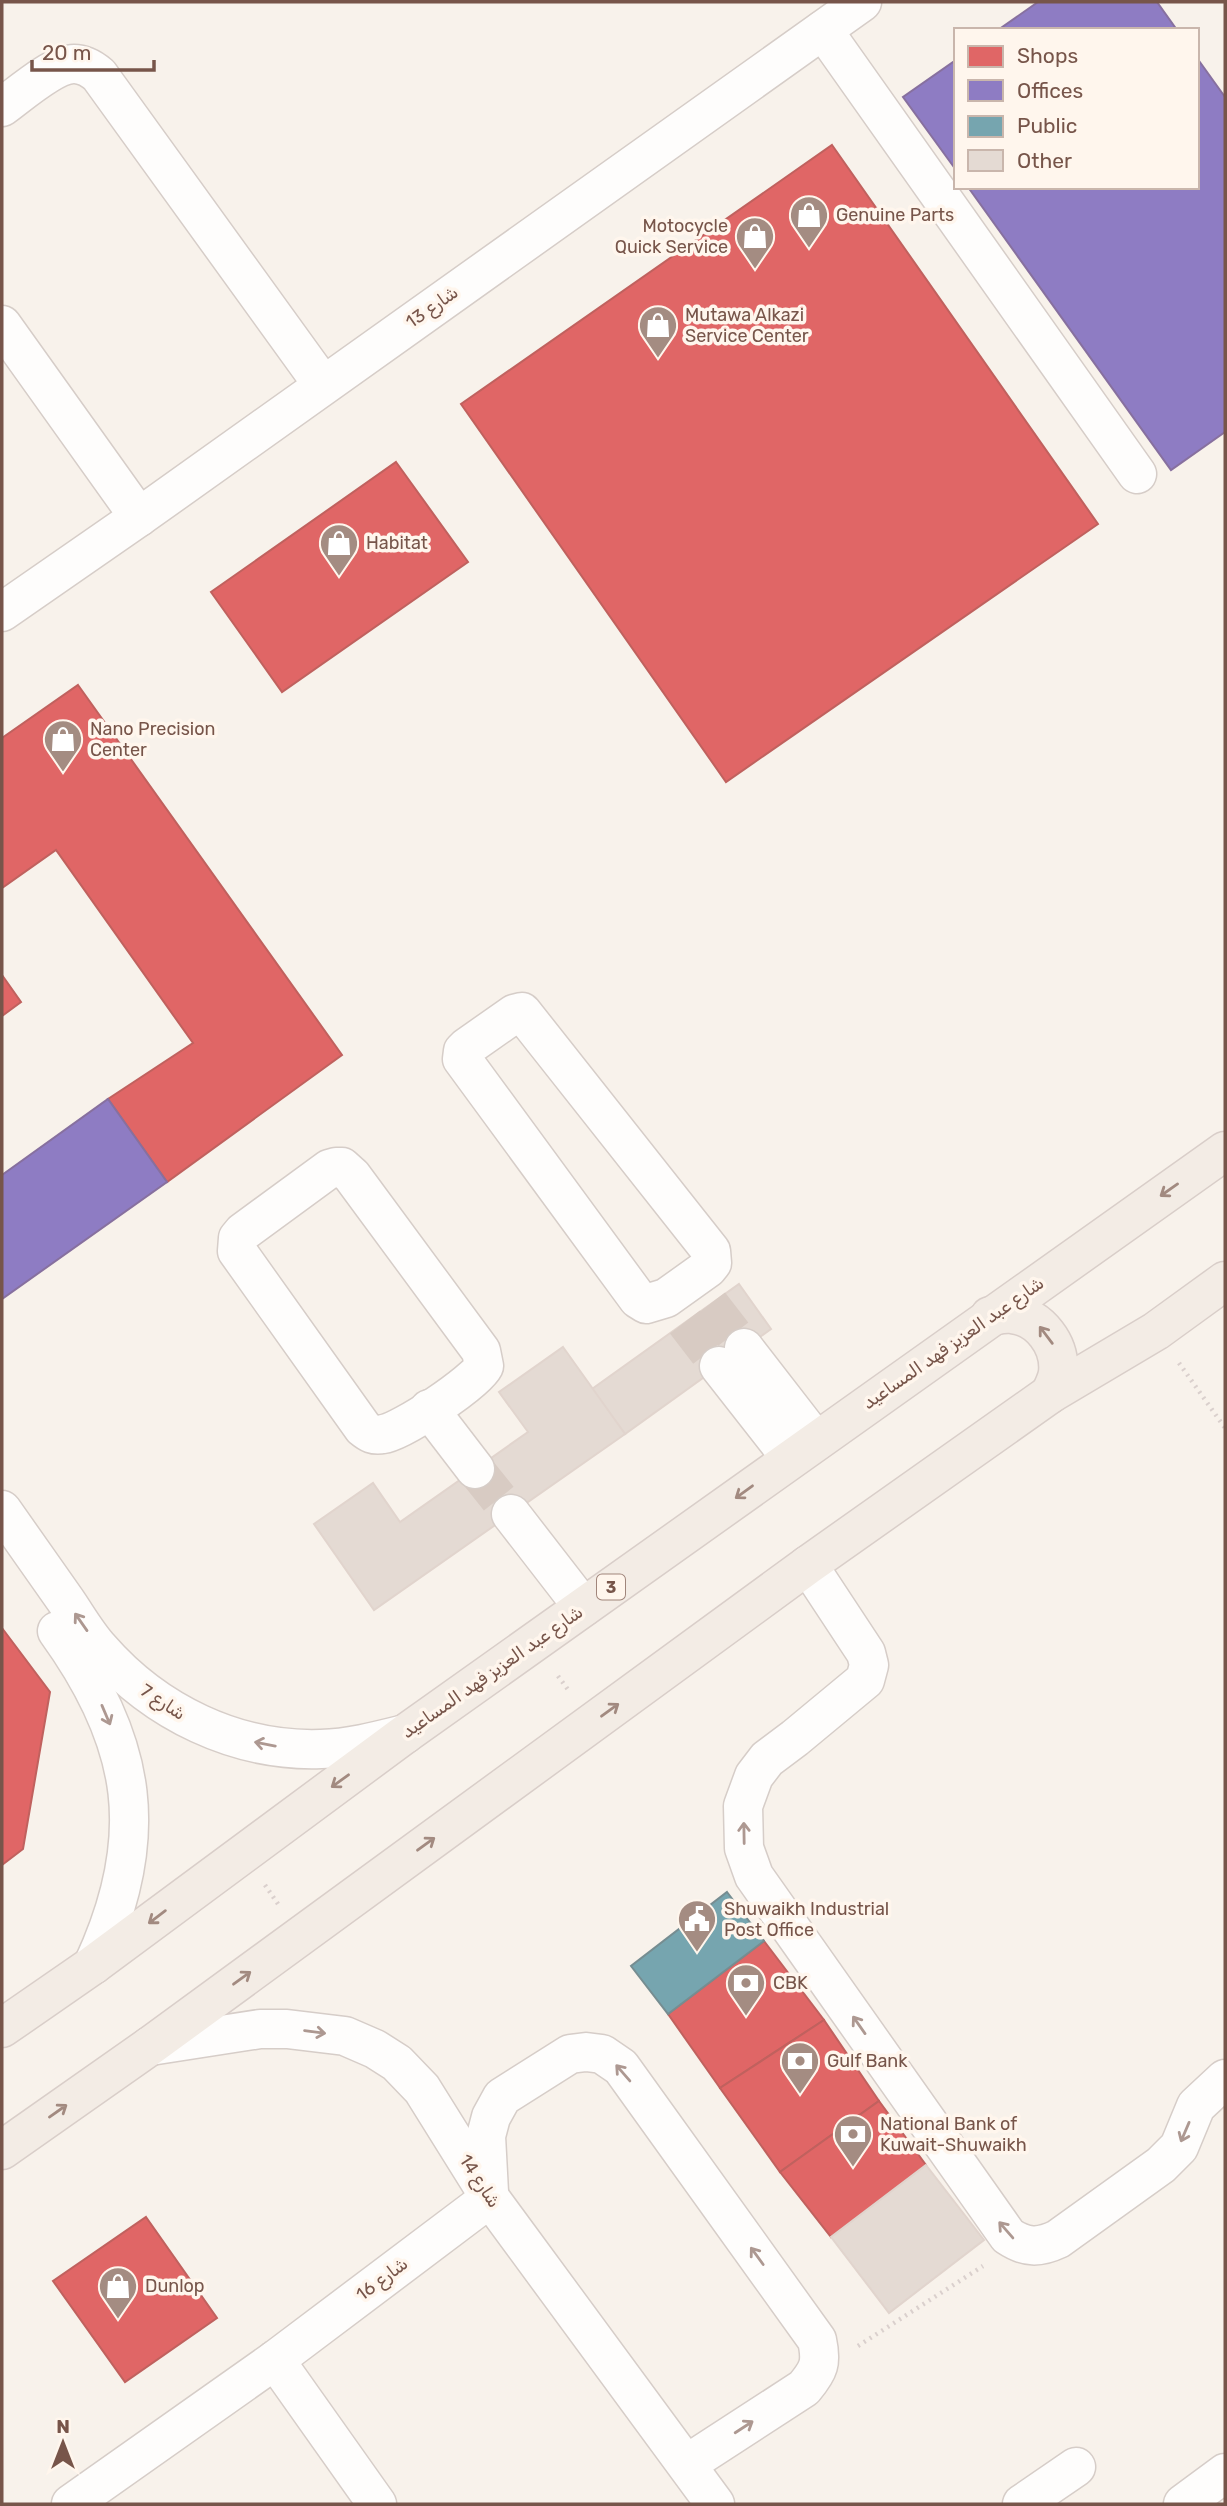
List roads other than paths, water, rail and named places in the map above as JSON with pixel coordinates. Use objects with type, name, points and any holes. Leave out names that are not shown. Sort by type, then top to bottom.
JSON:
[{"type":"main road","name":"شارع عبد العزيز فهد المساعيد","points":[[2,2028],[93,1965],[241,1853],[533,1642],[1225,1151]]},
{"type":"main road","points":[[2,2150],[150,2046],[808,1565],[1050,1394],[1156,1331],[1225,1281]]},
{"type":"main road","points":[[990,1316],[1012,1314],[1032,1320],[1048,1334],[1057,1353],[1058,1374],[1050,1394]]},
{"type":"street","name":"شارع 13","points":[[2,612],[862,2]]},
{"type":"street","points":[[823,30],[1137,474]]},
{"type":"street","points":[[2,107],[59,66],[75,64],[88,67],[99,75],[323,384]]},
{"type":"street","points":[[2,325],[139,517]]},
{"type":"street","points":[[525,1013],[710,1251],[712,1263],[688,1301],[646,1304],[638,1299],[462,1059],[463,1051],[467,1047],[514,1014],[525,1013]]},
{"type":"street","points":[[342,1167],[352,1176],[481,1351],[484,1366],[481,1372],[429,1409],[392,1432],[370,1434],[363,1428],[237,1251],[238,1238],[243,1232],[329,1169],[342,1167]]},
{"type":"street","points":[[732,1357],[803,1449]]},
{"type":"street","points":[[429,1409],[475,1469]]},
{"type":"street","name":"شارع 7","points":[[2,1510],[99,1648],[128,1678],[161,1704],[198,1724],[238,1739],[279,1747],[321,1749],[364,1744],[405,1734]]},
{"type":"street","points":[[510,1514],[583,1607]]},
{"type":"street","points":[[2,1556],[86,1674],[115,1734],[125,1772],[129,1812],[128,1852],[118,1903],[93,1965]]},
{"type":"street","points":[[808,1565],[866,1653],[869,1665],[865,1680],[767,1759],[754,1776],[743,1806],[744,1848],[754,1876],[1008,2236],[1029,2246],[1045,2245],[1058,2239],[1161,2165],[1179,2147],[1196,2106],[1225,2079]]},
{"type":"street","name":"شارع 14","points":[[150,2046],[260,2029],[287,2029],[345,2036],[375,2049],[397,2063],[422,2088],[490,2197],[715,2504]]},
{"type":"street","points":[[490,2197],[486,2136],[491,2117],[502,2097],[570,2054],[602,2054],[621,2067],[817,2340],[820,2357],[816,2373],[804,2388],[687,2464]]},
{"type":"street","name":"شارع 16","points":[[71,2504],[275,2360],[490,2197]]},
{"type":"street","points":[[275,2360],[377,2504]]},
{"type":"street","points":[[1022,2504],[1076,2467]]},
{"type":"street","points":[[1183,2504],[1225,2473]]},
{"type":"tunnel","points":[[710,1304],[744,1348]]},
{"type":"tunnel","points":[[685,1322],[719,1366]]},
{"type":"tunnel","points":[[475,1469],[511,1514]]},
{"type":"place","name":"Genuine Parts","points":[[809,249]]},
{"type":"place","name":"Motocycle Quick Service","points":[[755,270]]},
{"type":"place","name":"Mutawa Alkazi Service Center","points":[[658,359]]},
{"type":"place","name":"Habitat","points":[[339,577]]},
{"type":"place","name":"Nano Precision Center","points":[[63,773]]},
{"type":"place","name":"Shuwaikh Industrial Post Office","points":[[697,1953]]},
{"type":"place","name":"CBK","points":[[746,2017]]},
{"type":"place","name":"Gulf Bank","points":[[800,2095]]},
{"type":"place","name":"National Bank of Kuwait-Shuwaikh","points":[[853,2168]]},
{"type":"place","name":"Dunlop","points":[[118,2320]]}]
